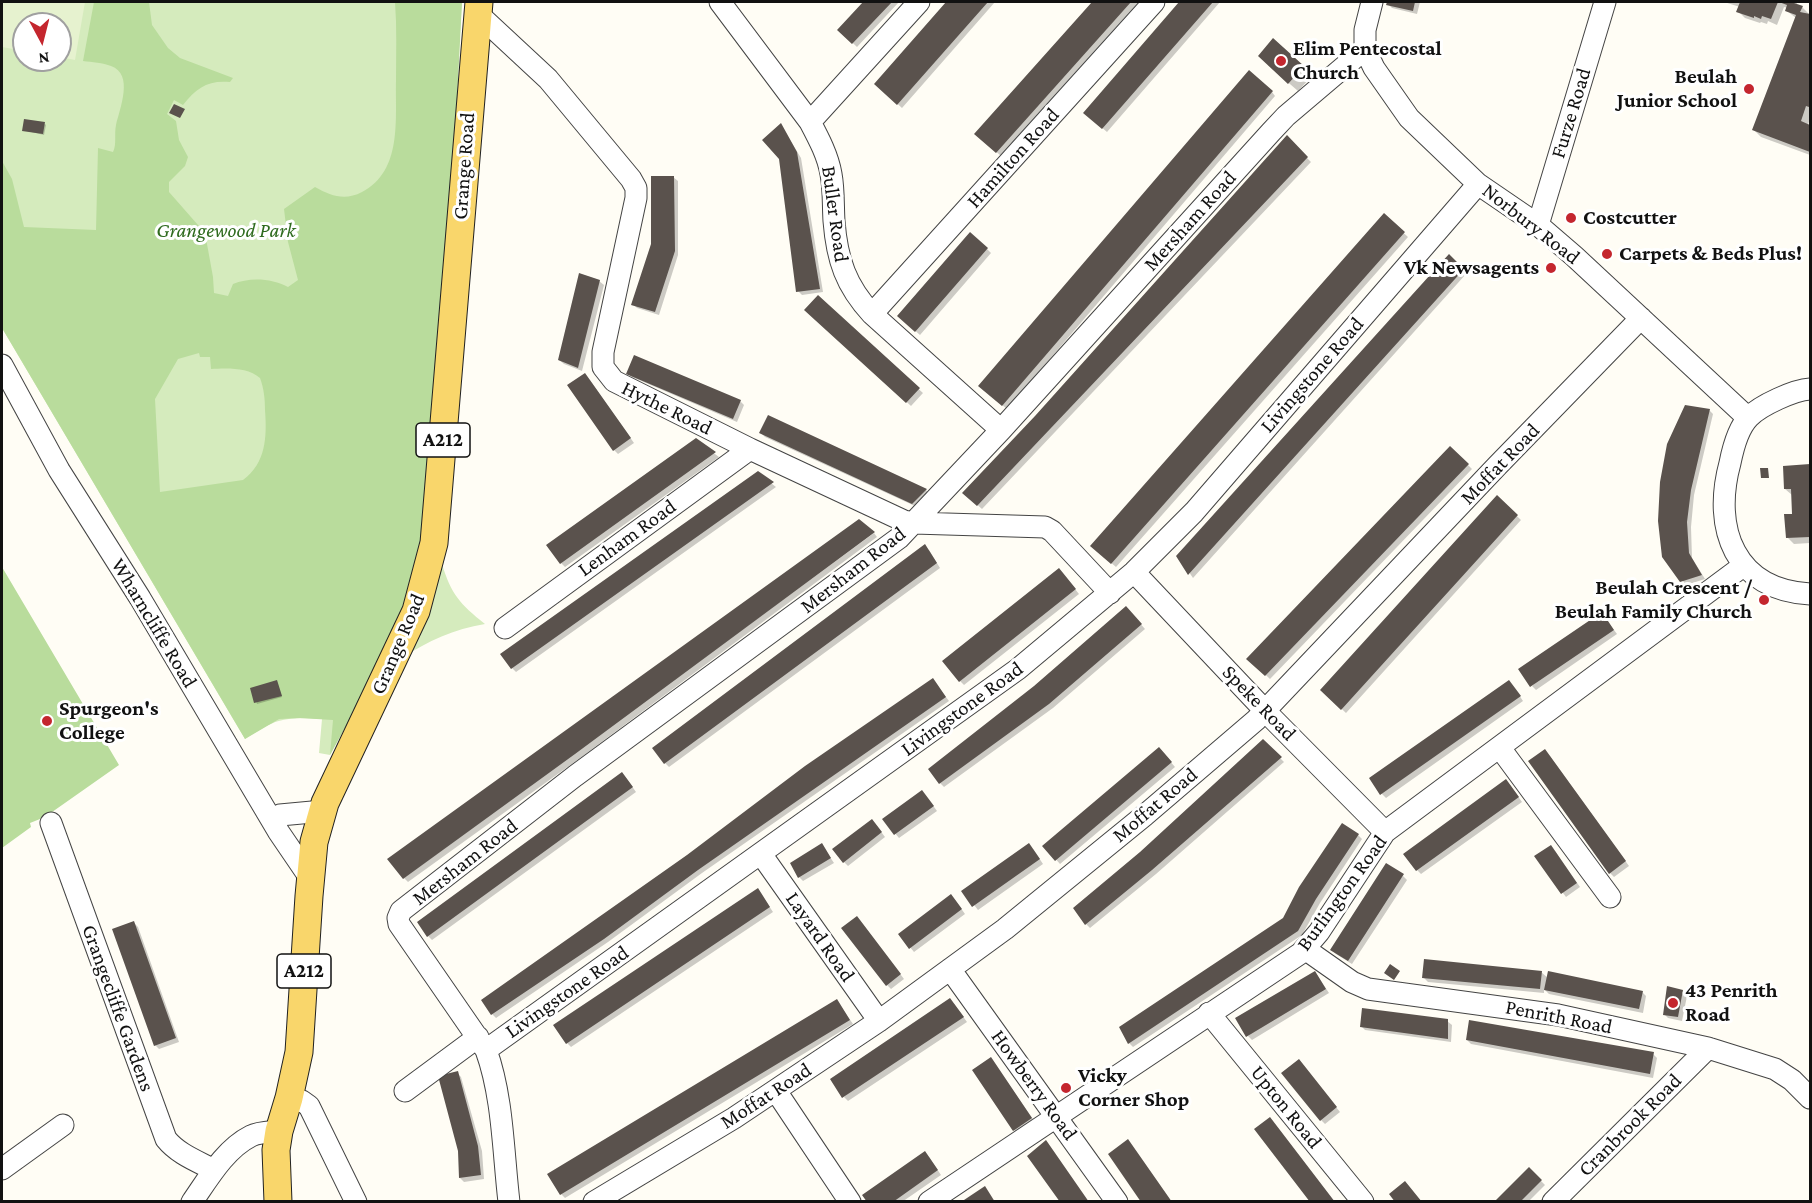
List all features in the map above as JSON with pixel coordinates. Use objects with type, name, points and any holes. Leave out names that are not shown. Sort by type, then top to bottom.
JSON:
[{"type":"main road","name":"Grange Road","points":[[278,1202],[276,1150],[299,1052],[314,842],[323,811],[416,611],[434,543],[478,7]]},
{"type":"street","name":"Buller Road","points":[[720,2],[810,122],[827,158],[832,176],[836,239],[841,266],[859,300],[1001,430]]},
{"type":"street","points":[[810,122],[919,2]]},
{"type":"street","name":"Hamilton Road","points":[[872,314],[1154,2]]},
{"type":"street","points":[[1365,49],[1365,30],[1372,2]]},
{"type":"street","name":"Furze Road","points":[[1538,225],[1605,2]]},
{"type":"street","name":"Hythe Road","points":[[478,7],[548,79],[636,188],[636,198],[603,352],[603,367],[614,381],[896,518],[914,523],[1045,527],[1052,531],[1110,593]]},
{"type":"street","name":"Norbury Road","points":[[1365,49],[1374,68],[1409,118],[1478,184],[1538,225],[1574,256],[1748,418]]},
{"type":"street","name":"Mersham Road","points":[[482,1043],[399,924],[398,918],[401,911],[576,776],[890,545],[914,523],[1001,430],[1270,132],[1365,49]]},
{"type":"street","name":"Livingstone Road","points":[[509,1202],[496,1082],[482,1043],[761,854],[1018,669],[1110,593],[1194,512],[1478,184]]},
{"type":"street","name":"Moffat Road","points":[[594,1202],[776,1091],[879,1021],[1005,929],[1145,815],[1266,710],[1641,318]]},
{"type":"street","name":"Wharncliffe Road","points":[[2,365],[59,470],[140,598],[272,819],[310,878]]},
{"type":"street","points":[[1810,389],[1795,392],[1748,418],[1734,448],[1726,475],[1723,497],[1727,535],[1743,566],[1774,587],[1796,594],[1810,594]]},
{"type":"street","name":"Lenham Road","points":[[505,628],[750,449]]},
{"type":"street","name":"Burlington Road","points":[[929,1202],[1209,1013],[1292,960],[1319,932],[1385,832],[1743,566]]},
{"type":"street","name":"Speke Road","points":[[1134,572],[1385,832]]},
{"type":"street","points":[[1500,748],[1610,897]]},
{"type":"street","points":[[272,819],[323,811]]},
{"type":"street","name":"Grangecliffe Gardens","points":[[51,823],[166,1139],[172,1147],[214,1170]]},
{"type":"street","name":"Layard Road","points":[[761,854],[879,1021]]},
{"type":"street","name":"Penrith Road","points":[[1305,949],[1359,986],[1378,992],[1547,1013],[1708,1048],[1775,1069],[1792,1080],[1810,1098]]},
{"type":"street","name":"Howberry Road","points":[[950,969],[1117,1202]]},
{"type":"street","name":"Upton Road","points":[[1209,1013],[1363,1202]]},
{"type":"street","points":[[405,1091],[482,1043]]},
{"type":"street","name":"Cranbrook Road","points":[[1553,1202],[1708,1048]]},
{"type":"street","points":[[776,1091],[850,1202]]},
{"type":"street","points":[[290,1098],[302,1101],[309,1106],[356,1202]]},
{"type":"street","points":[[2,1169],[63,1125]]},
{"type":"street","points":[[192,1202],[214,1170],[243,1141],[255,1135],[279,1131]]},
{"type":"green space","name":"Grangewood Park","points":[[2,2],[462,2],[430,511],[395,636],[330,755],[319,753],[322,719],[281,720],[245,739],[2,328]]},
{"type":"green space","points":[[2,2],[85,2],[75,60],[72,59],[72,12],[12,12],[12,49],[2,47]]},
{"type":"green space","name":"Grangewood Park","points":[[94,2],[149,2],[152,25],[168,48],[180,58],[233,78],[230,82],[215,82],[203,86],[183,105],[174,100],[167,114],[176,121],[179,140],[188,157],[185,166],[169,182],[169,192],[205,233],[214,293],[228,296],[233,284],[253,280],[268,280],[288,287],[298,280],[288,242],[284,209],[315,187],[338,196],[356,195],[375,183],[391,157],[396,127],[395,2],[462,2],[438,474],[395,636],[330,755],[333,720],[279,719],[245,739],[2,328],[2,161],[12,179],[24,227],[96,230],[98,148],[113,152],[124,84],[118,70],[111,66],[83,61]],"holes":[[[199,353],[200,357],[210,357],[211,369],[243,370],[260,378],[265,402],[266,430],[261,458],[243,480],[160,492],[155,399],[178,359]]]},
{"type":"green space","points":[[442,564],[458,598],[485,624],[442,636],[402,658]]},
{"type":"green space","name":"Spurgeon's College","points":[[2,567],[119,765],[45,817],[30,823],[31,827],[2,848]]},
{"type":"building","points":[[863,2],[892,2],[852,44],[837,30]]},
{"type":"building","points":[[946,2],[988,2],[897,105],[874,84]]},
{"type":"building","points":[[1092,2],[1131,2],[996,153],[974,134]]},
{"type":"building","points":[[1179,2],[1213,2],[1102,129],[1083,113]]},
{"type":"building","points":[[1387,2],[1415,2],[1413,11],[1386,5]]},
{"type":"building","points":[[1740,2],[1778,2],[1771,19],[1762,16],[1761,19],[1736,12]]},
{"type":"building","points":[[1779,2],[1791,2],[1803,6],[1800,12],[1810,14],[1810,102],[1809,107],[1806,106],[1801,121],[1810,125],[1810,152],[1752,130],[1796,15],[1785,11],[1787,5]]},
{"type":"building","name":"Elim Pentecostal Church","points":[[1273,38],[1304,66],[1288,84],[1258,56]]},
{"type":"building","points":[[1249,70],[1273,91],[1002,406],[978,386]]},
{"type":"building","points":[[174,104],[185,109],[180,118],[169,113]]},
{"type":"building","points":[[24,119],[45,122],[43,134],[22,131]]},
{"type":"building","points":[[781,123],[797,152],[820,289],[796,292],[779,159],[762,140]]},
{"type":"building","points":[[1287,135],[1308,157],[977,506],[962,493],[1035,416]]},
{"type":"building","points":[[651,176],[674,176],[675,251],[655,312],[631,305],[651,244]]},
{"type":"building","points":[[1384,213],[1405,232],[1111,564],[1090,546]]},
{"type":"building","points":[[970,232],[988,248],[915,332],[897,316]]},
{"type":"building","points":[[1449,254],[1464,269],[1188,575],[1176,556]]},
{"type":"building","points":[[579,273],[600,280],[578,368],[558,360]]},
{"type":"building","points":[[818,295],[920,388],[906,403],[804,310]]},
{"type":"building","points":[[634,355],[741,400],[733,419],[626,374]]},
{"type":"building","points":[[585,373],[631,438],[613,451],[567,385]]},
{"type":"building","points":[[1685,405],[1710,409],[1691,490],[1687,522],[1689,553],[1702,575],[1680,582],[1662,557],[1658,521],[1660,482],[1667,444]]},
{"type":"building","points":[[768,415],[927,489],[912,504],[759,433]]},
{"type":"building","points":[[696,438],[716,452],[560,564],[546,545]]},
{"type":"building","points":[[1450,446],[1469,464],[1265,676],[1246,659]]},
{"type":"building","points":[[1810,464],[1810,537],[1786,538],[1784,514],[1792,514],[1791,489],[1784,489],[1783,466]]},
{"type":"building","points":[[1760,468],[1768,468],[1769,478],[1761,478]]},
{"type":"building","points":[[758,471],[774,482],[511,669],[500,654]]},
{"type":"building","points":[[1497,495],[1518,515],[1341,710],[1320,690]]},
{"type":"building","points":[[859,519],[875,532],[403,879],[387,859]]},
{"type":"building","points":[[925,544],[937,563],[664,764],[652,748]]},
{"type":"building","points":[[1059,568],[1076,589],[959,682],[942,661]]},
{"type":"building","points":[[1126,606],[1142,624],[1049,704],[939,784],[928,769],[1034,686]]},
{"type":"building","points":[[1602,612],[1614,630],[1530,687],[1518,669]]},
{"type":"building","points":[[933,678],[946,697],[698,870],[604,939],[491,1015],[481,1000],[687,855],[805,766]]},
{"type":"building","points":[[277,680],[282,696],[254,703],[250,688]]},
{"type":"building","points":[[1509,680],[1521,696],[1380,795],[1369,778]]},
{"type":"building","points":[[1263,739],[1282,757],[1085,925],[1073,908],[1140,852]]},
{"type":"building","points":[[1159,747],[1172,762],[1055,861],[1042,846]]},
{"type":"building","points":[[1545,749],[1626,861],[1609,874],[1528,761]]},
{"type":"building","points":[[622,772],[633,787],[427,937],[417,922]]},
{"type":"building","points":[[1506,779],[1519,797],[1416,871],[1403,854]]},
{"type":"building","points":[[922,790],[934,806],[894,835],[882,819]]},
{"type":"building","points":[[872,819],[882,832],[843,863],[832,849]]},
{"type":"building","points":[[1342,823],[1359,834],[1298,931],[1128,1044],[1119,1027],[1283,918],[1299,887]]},
{"type":"building","points":[[822,843],[831,858],[798,878],[790,863]]},
{"type":"building","points":[[1029,843],[1040,859],[972,907],[961,891]]},
{"type":"building","points":[[1551,845],[1577,883],[1561,894],[1534,856]]},
{"type":"building","points":[[1386,863],[1404,874],[1348,961],[1330,950]]},
{"type":"building","points":[[758,888],[770,907],[566,1044],[553,1025]]},
{"type":"building","points":[[951,894],[962,909],[909,949],[898,934]]},
{"type":"building","points":[[857,916],[901,974],[886,986],[841,928]]},
{"type":"building","points":[[134,921],[176,1038],[154,1046],[112,929]]},
{"type":"building","points":[[1424,959],[1542,971],[1540,989],[1422,978]]},
{"type":"building","points":[[1390,964],[1400,971],[1394,980],[1384,973]]},
{"type":"building","points":[[1315,971],[1326,989],[1246,1037],[1235,1018]]},
{"type":"building","points":[[1548,971],[1643,991],[1639,1009],[1544,990]]},
{"type":"building","name":"43 Penrith Road","points":[[1667,986],[1683,990],[1678,1017],[1663,1015]]},
{"type":"building","points":[[950,998],[964,1017],[842,1098],[830,1079]]},
{"type":"building","points":[[837,999],[850,1020],[560,1195],[547,1174]]},
{"type":"building","points":[[1362,1008],[1448,1019],[1448,1039],[1360,1027]]},
{"type":"building","points":[[1469,1020],[1654,1052],[1650,1074],[1466,1040]]},
{"type":"building","points":[[991,1057],[1032,1118],[1013,1131],[972,1070]]},
{"type":"building","points":[[1299,1059],[1337,1107],[1320,1121],[1281,1073]]},
{"type":"building","points":[[458,1071],[478,1146],[481,1175],[459,1178],[458,1151],[438,1076]]},
{"type":"building","points":[[1270,1117],[1335,1202],[1310,1202],[1254,1129]]},
{"type":"building","points":[[1128,1139],[1172,1202],[1141,1202],[1108,1154]]},
{"type":"building","points":[[1046,1140],[1089,1202],[1060,1202],[1027,1156]]},
{"type":"building","points":[[925,1151],[938,1170],[893,1202],[867,1202],[862,1195]]},
{"type":"building","points":[[1529,1167],[1542,1180],[1520,1202],[1494,1202]]},
{"type":"building","points":[[1405,1181],[1422,1202],[1395,1202],[1389,1194]]},
{"type":"building","points":[[985,1186],[995,1202],[961,1202]]},
{"type":"place","name":"Elim Pentecostal Church","points":[[1281,61]]},
{"type":"place","name":"Beulah Junior School","points":[[1749,89]]},
{"type":"place","name":"Costcutter","points":[[1571,218]]},
{"type":"place","name":"Carpets & Beds Plus!","points":[[1607,254]]},
{"type":"place","name":"Vk Newsagents","points":[[1551,268]]},
{"type":"place","name":"Beulah Crescent / Beulah Family Church","points":[[1764,600]]},
{"type":"place","name":"Spurgeon's College","points":[[47,721]]},
{"type":"place","name":"43 Penrith Road","points":[[1673,1003]]},
{"type":"place","name":"Vicky Corner Shop","points":[[1066,1088]]}]
